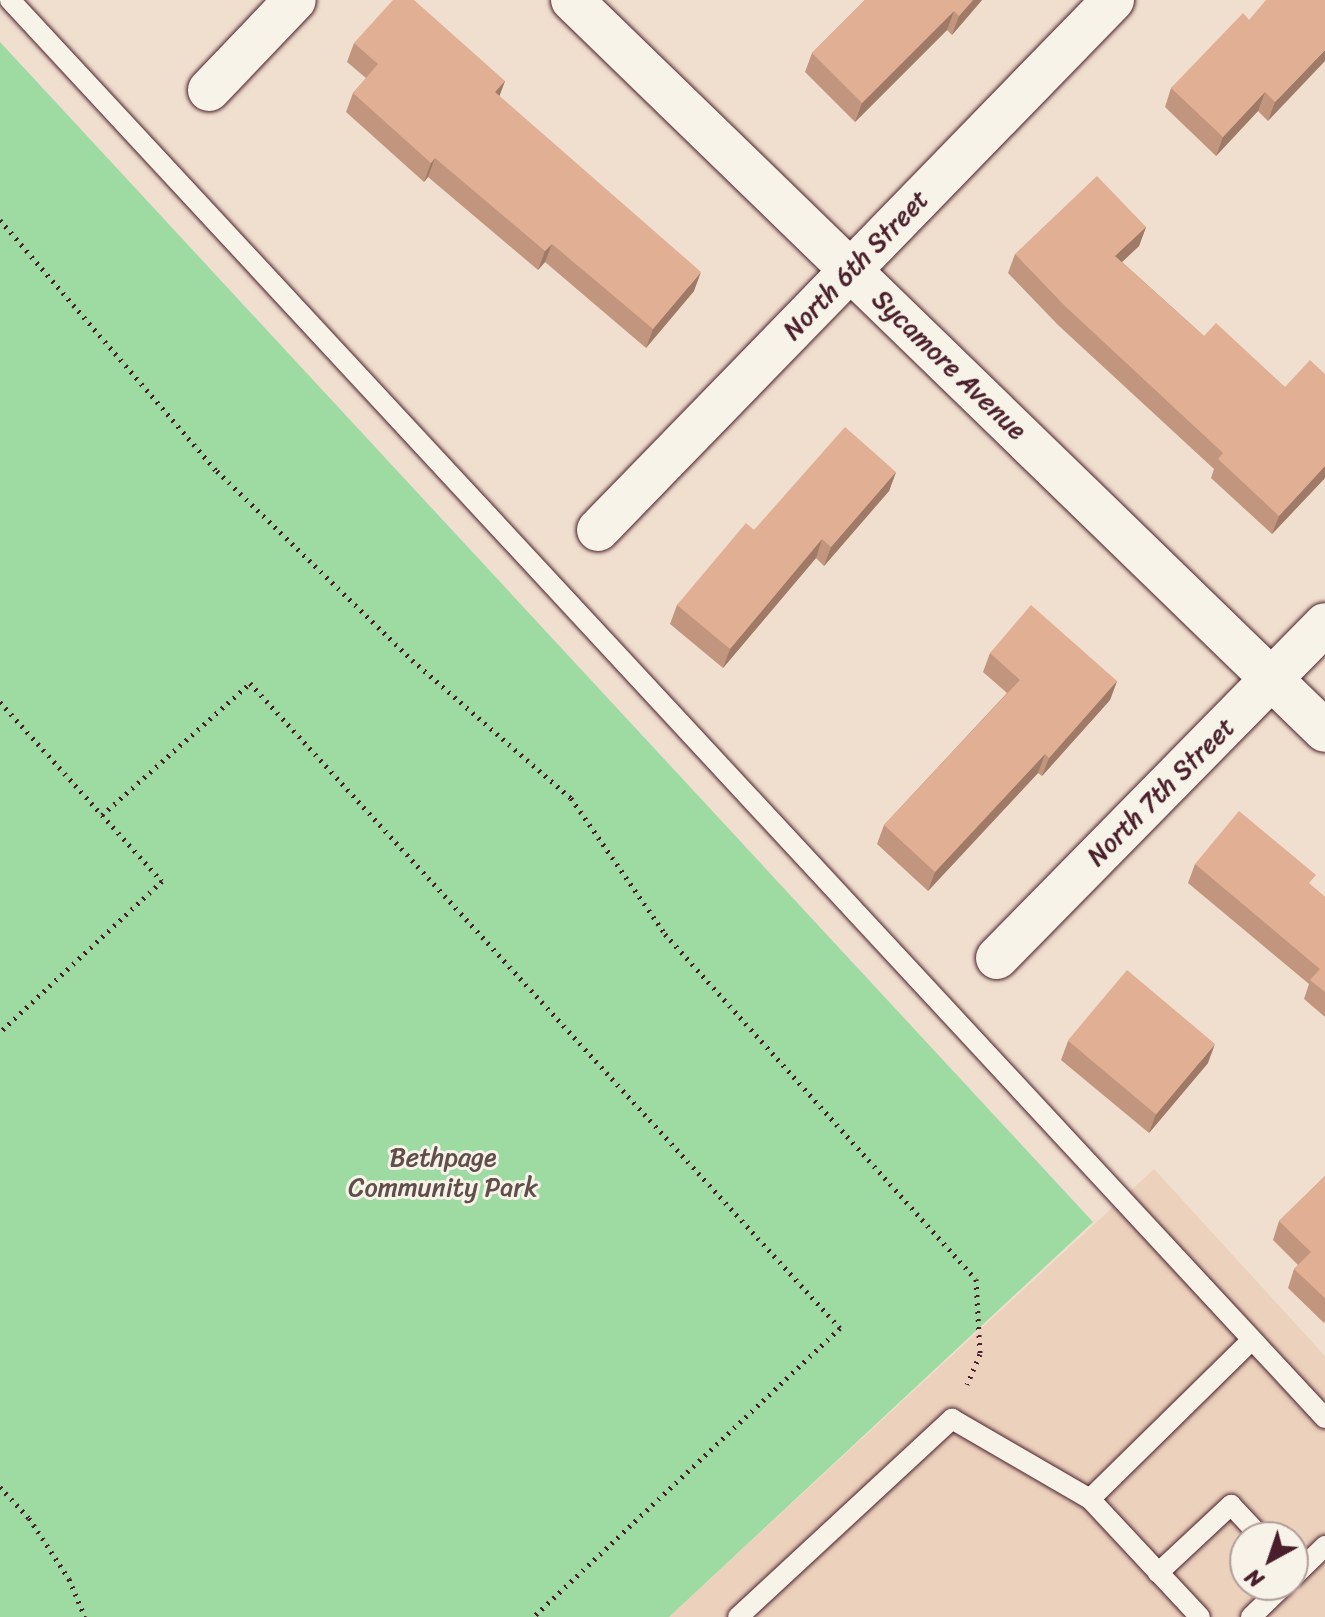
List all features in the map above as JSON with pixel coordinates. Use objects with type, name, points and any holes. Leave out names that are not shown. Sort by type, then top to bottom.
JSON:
[{"type":"street","points":[[209,90],[295,0]]},
{"type":"street","name":"Sycamore Avenue","points":[[572,0],[1325,731]]},
{"type":"street","name":"North 6th Street","points":[[598,530],[1113,0]]},
{"type":"street","name":"North 7th Street","points":[[997,958],[1325,624]]},
{"type":"lane","points":[[10,0],[1325,1418]]},
{"type":"lane","points":[[1090,1499],[1252,1340]]},
{"type":"lane","points":[[738,1617],[952,1419],[1090,1499],[1200,1617]]},
{"type":"lane","points":[[1158,1573],[1231,1505],[1246,1521]]},
{"type":"lane","points":[[1309,1561],[1325,1546]]},
{"type":"lane","points":[[1251,1617],[1267,1601]]},
{"type":"path","points":[[0,220],[217,471],[412,660],[571,798],[665,934],[976,1279],[980,1354],[952,1419]]},
{"type":"path","points":[[102,815],[250,683],[840,1328],[533,1617]]},
{"type":"path","points":[[0,702],[162,881],[0,1032]]},
{"type":"path","points":[[0,1487],[29,1518],[69,1579],[85,1617]]},
{"type":"shaded area","points":[[1154,1169],[1325,1356],[1325,1617],[669,1617]]},
{"type":"green space","name":"Bethpage Community Park","points":[[0,42],[1093,1222],[669,1617],[0,1617]]},
{"type":"building","points":[[393,0],[414,0],[505,81],[495,92],[701,272],[653,329],[552,244],[545,251],[435,158],[431,163],[353,93],[378,64],[354,43]]},
{"type":"building","points":[[865,0],[973,0],[959,16],[954,11],[862,103],[812,53]]},
{"type":"building","points":[[1266,0],[1325,0],[1325,50],[1275,102],[1265,92],[1223,137],[1171,88],[1243,13],[1249,20]]},
{"type":"building","points":[[1097,176],[1146,227],[1115,256],[1204,336],[1216,323],[1285,387],[1310,360],[1325,374],[1325,466],[1279,516],[1218,459],[1223,453],[1065,306],[1015,254]]},
{"type":"building","points":[[845,427],[896,472],[831,547],[822,539],[730,649],[677,605],[746,523],[754,530]]},
{"type":"building","points":[[1031,605],[1117,681],[1049,758],[1045,754],[935,872],[884,825],[1020,680],[990,653]]},
{"type":"building","points":[[1239,811],[1316,875],[1309,883],[1325,897],[1325,992],[1310,980],[1320,969],[1195,864]]},
{"type":"building","points":[[1127,970],[1215,1044],[1156,1114],[1068,1040]]},
{"type":"building","points":[[1325,1176],[1325,1298],[1294,1269],[1311,1252],[1279,1221]]}]
